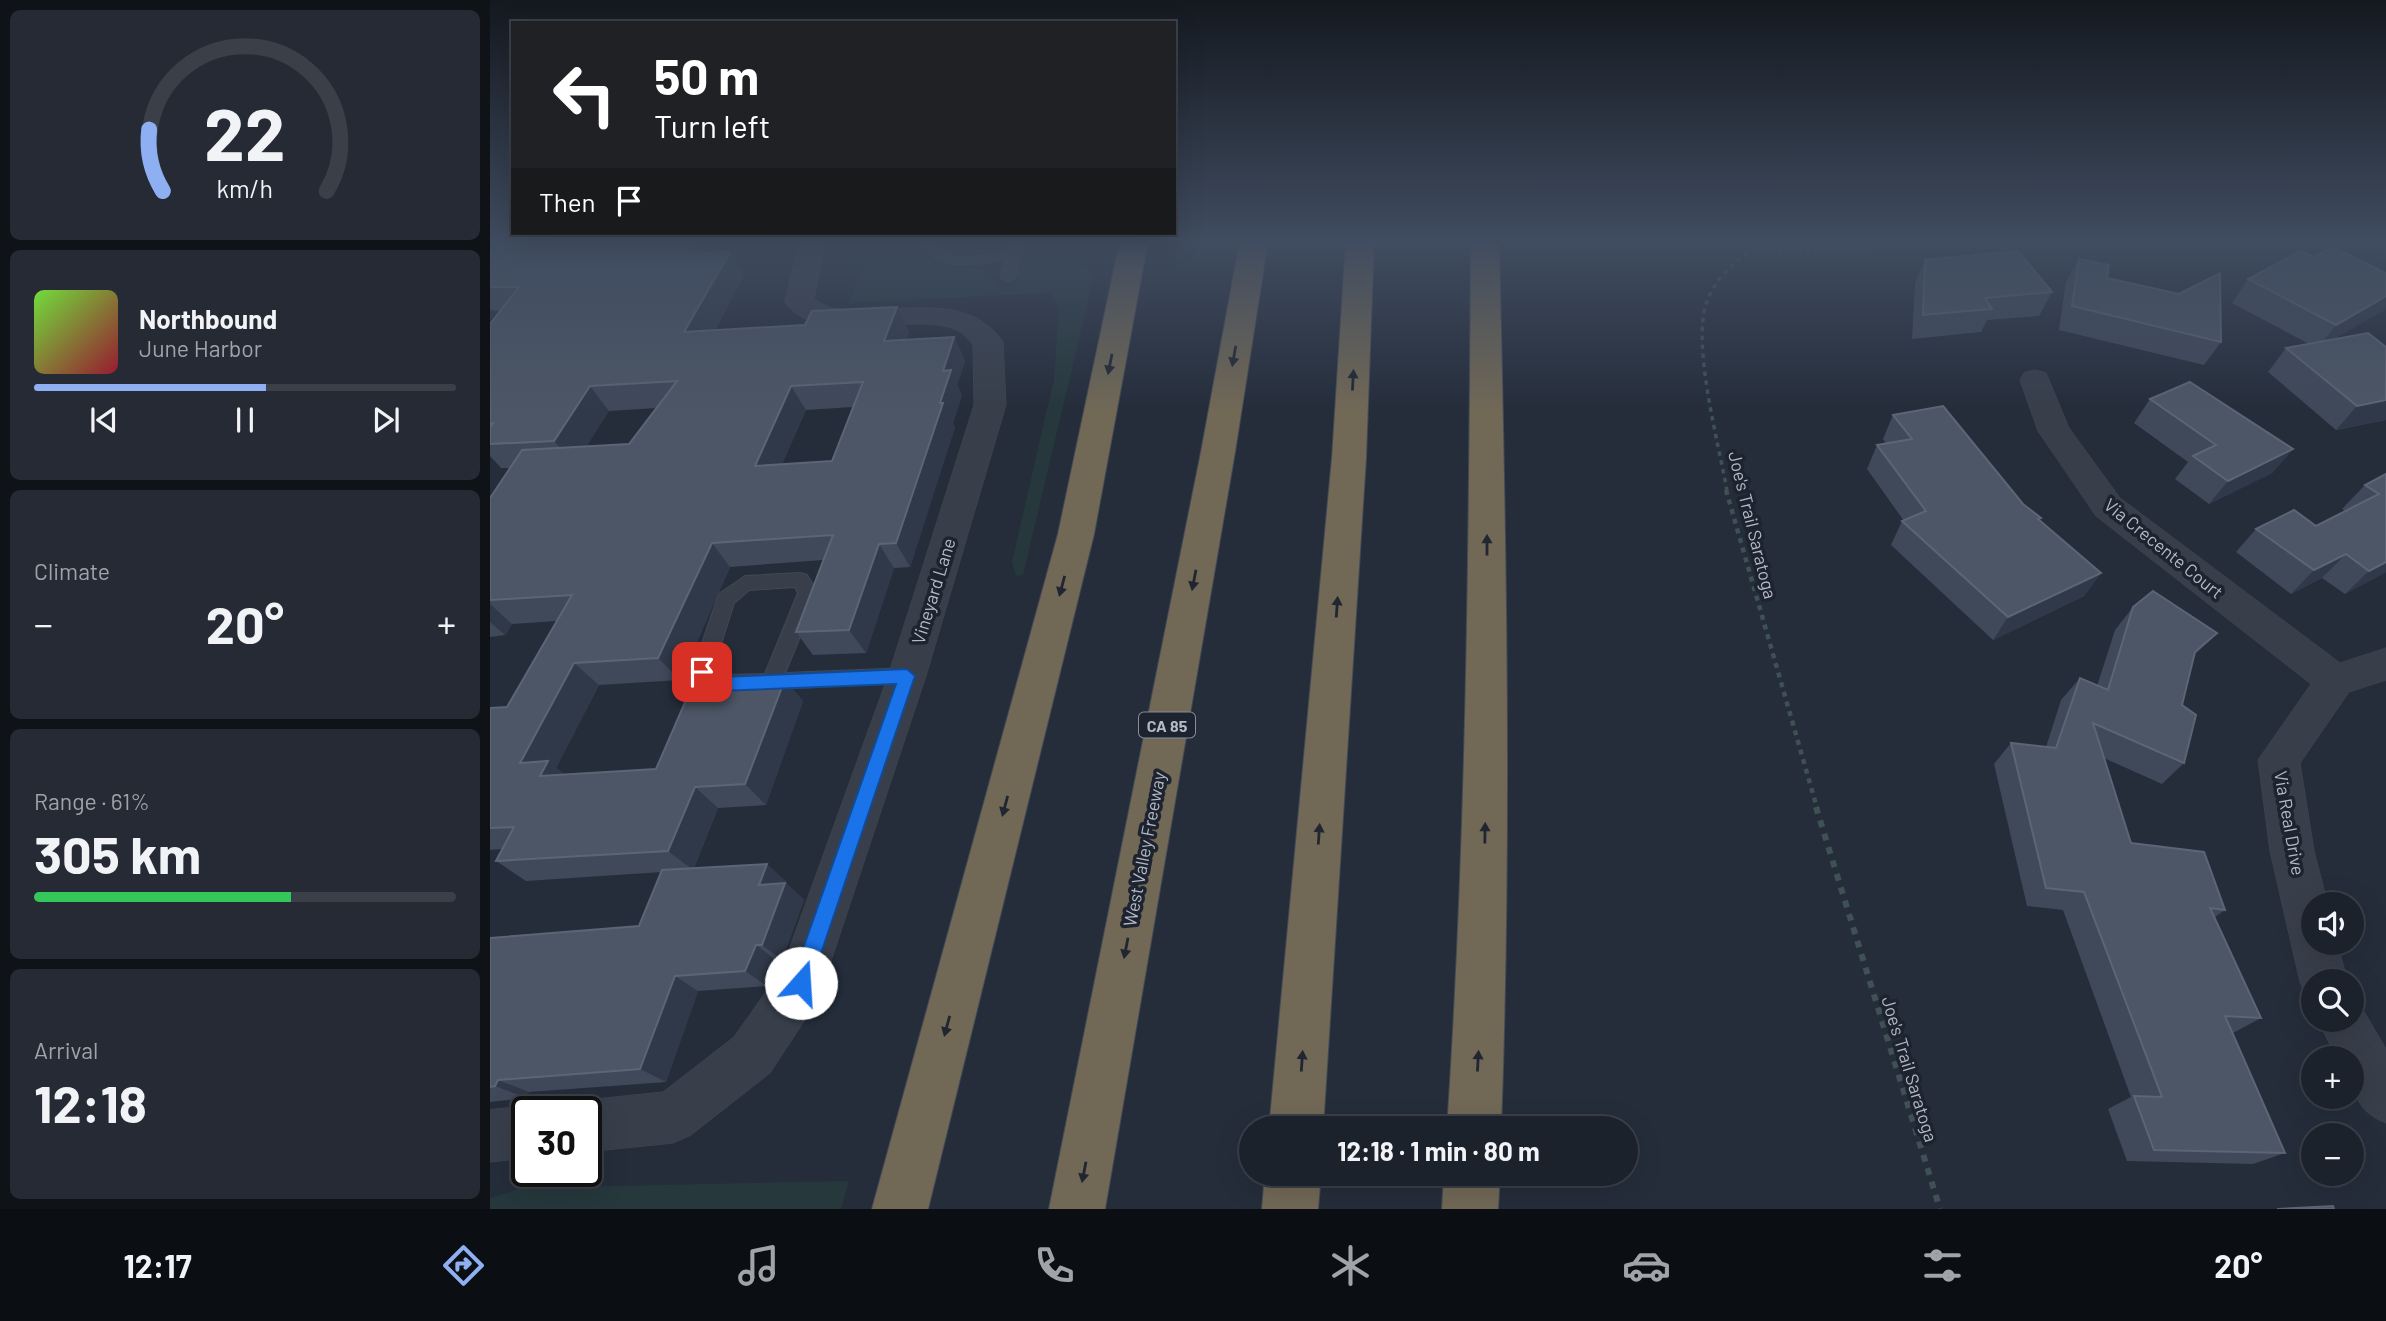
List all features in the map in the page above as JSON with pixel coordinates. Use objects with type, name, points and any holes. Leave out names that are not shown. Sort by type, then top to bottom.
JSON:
[{"type":"highway","points":[[901,1205],[1076,534],[1123,297]]},
{"type":"highway","name":"West Valley Freeway","points":[[1077,1209],[1244,297]]},
{"type":"highway","points":[[1297,1116],[1349,458],[1357,297]]},
{"type":"highway","points":[[1475,1116],[1484,901],[1488,614],[1485,297]]},
{"type":"highway","points":[[1290,1209],[1292,1186]]},
{"type":"highway","points":[[1470,1209],[1471,1186]]},
{"type":"street","name":"Vineyard Lane","points":[[602,1124],[673,1117],[752,1055],[801,983],[907,676],[990,405],[988,342],[968,324],[931,316],[827,317],[799,302],[800,297]]},
{"type":"street","name":"Via Crecente Court","points":[[2035,380],[2053,431],[2108,507],[2335,681]]},
{"type":"street","points":[[2335,681],[2386,664]]},
{"type":"street","name":"Via Real Drive","points":[[2302,892],[2292,850],[2279,760],[2335,681]]},
{"type":"street","points":[[2349,1032],[2386,1098]]},
{"type":"street","points":[[490,1136],[511,1134]]},
{"type":"lane","points":[[771,683],[808,593],[800,580],[746,583],[726,599],[702,672],[719,684],[771,683],[907,676]]},
{"type":"path","name":"Joe's Trail Saratoga","points":[[1709,297],[1701,341],[1727,494],[1823,829],[1940,1209]]},
{"type":"shaded area","points":[[851,297],[961,297],[849,303]]},
{"type":"shaded area","points":[[1052,297],[1089,297],[1023,575],[1016,576],[1012,562],[1054,379],[1059,308]]},
{"type":"shaded area","points":[[849,1181],[841,1209],[490,1209],[490,1198],[523,1188]]},
{"type":"building","points":[[511,297],[704,297],[684,332],[805,325],[812,311],[897,307],[884,341],[954,337],[943,371],[951,370],[940,403],[943,403],[896,543],[879,544],[849,630],[796,632],[833,535],[712,543],[658,658],[574,663],[520,763],[548,761],[540,776],[656,769],[693,684],[785,679],[745,784],[695,787],[668,851],[496,861],[514,827],[490,828],[490,708],[507,707],[572,595],[490,600],[490,498],[522,450],[629,444],[677,381],[590,386],[554,441],[490,444],[490,428],[493,423],[490,424],[490,324]],"holes":[[[863,382],[832,461],[755,466],[791,386]]]},
{"type":"building","points":[[1924,297],[1991,297],[1985,298],[1992,309],[1923,315]]},
{"type":"building","points":[[2073,297],[2220,297],[2221,342],[2072,306]]},
{"type":"building","points":[[2283,297],[2384,297],[2336,325]]},
{"type":"building","points":[[2368,333],[2386,347],[2386,400],[2357,406],[2286,348]]},
{"type":"building","points":[[2190,382],[2293,449],[2228,481],[2193,456],[2216,445],[2150,399]]},
{"type":"building","points":[[1943,406],[2023,504],[2101,573],[2008,617],[1902,521],[1926,511],[1877,445],[1912,439],[1893,415]]},
{"type":"building","points":[[2386,474],[2386,562],[2369,571],[2346,554],[2314,570],[2256,529],[2294,510],[2316,526],[2379,494],[2365,485]]},
{"type":"building","points":[[2153,591],[2217,633],[2195,652],[2182,705],[2196,715],[2184,763],[2093,723],[2131,843],[2204,852],[2225,910],[2210,908],[2261,1018],[2225,1016],[2285,1153],[2154,1150],[2134,1096],[2162,1097],[2084,892],[2046,888],[2011,743],[2056,748],[2080,678],[2108,690],[2133,607]]},
{"type":"building","points":[[767,864],[759,885],[785,883],[762,945],[756,945],[745,971],[675,976],[640,1069],[498,1080],[495,1086],[490,1087],[490,938],[639,926],[662,870]]},
{"type":"building","points":[[2333,1206],[2334,1209],[2277,1209]]},
{"type":"route","points":[[702,672],[719,684],[907,676],[801,983]]}]
